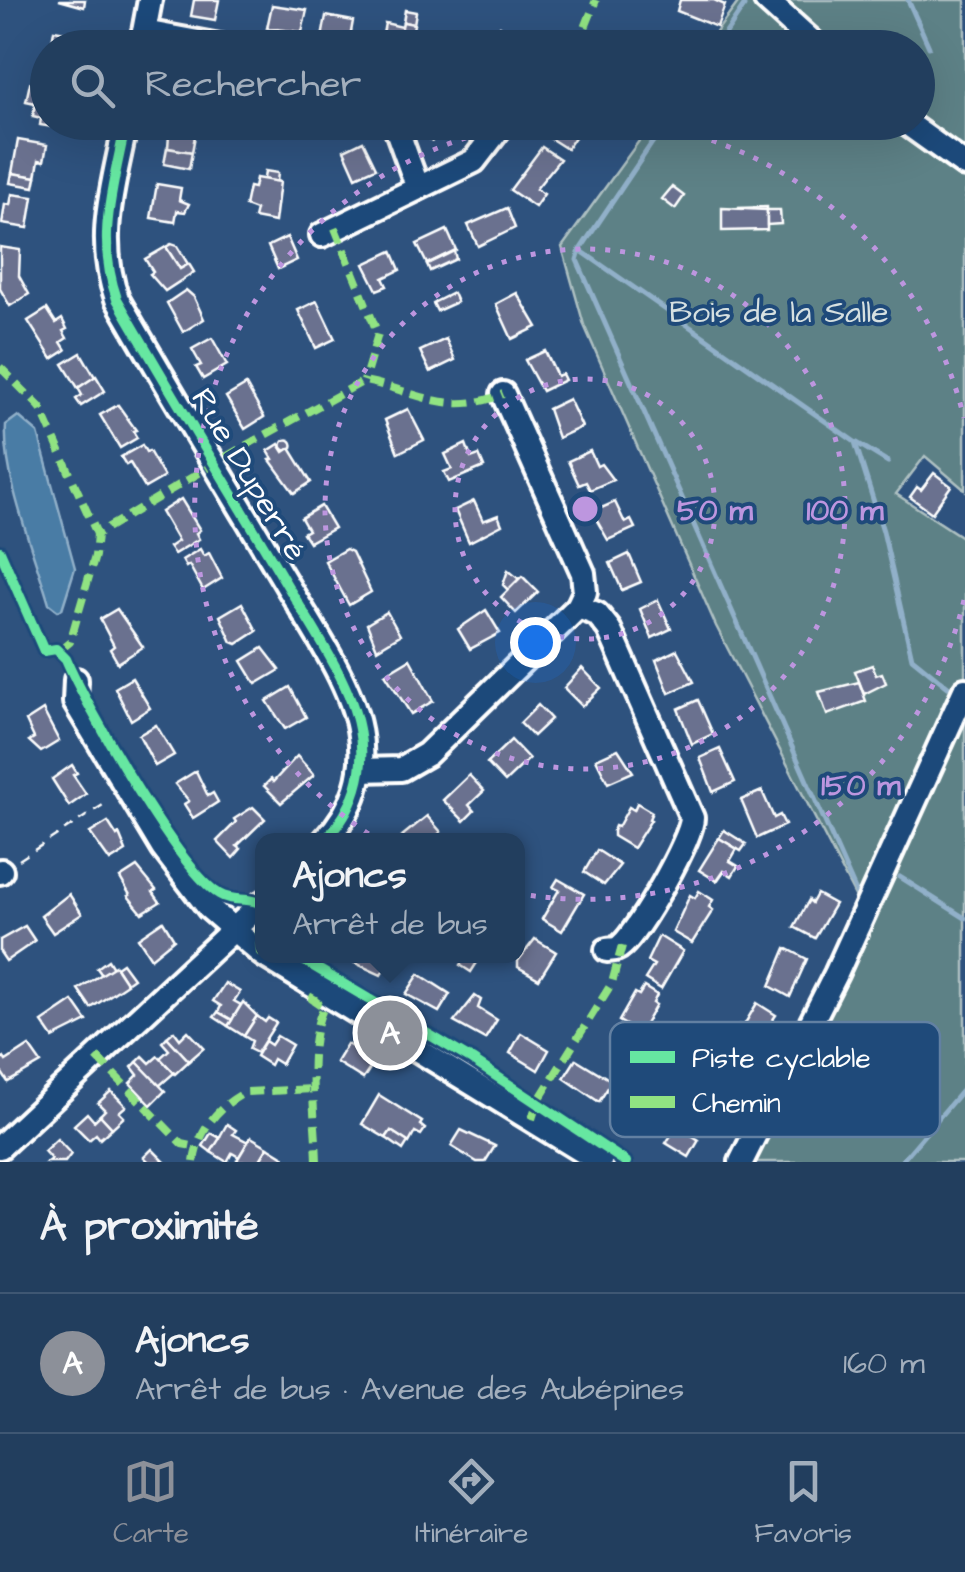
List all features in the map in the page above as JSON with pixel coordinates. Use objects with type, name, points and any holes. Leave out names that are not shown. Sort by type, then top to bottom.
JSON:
[{"type":"street","points":[[144,30],[150,0]]},
{"type":"street","points":[[766,0],[799,30]]},
{"type":"street","name":"Rue Duperré","points":[[122,140],[106,224],[105,254],[110,278],[132,324],[344,686],[359,727],[360,770],[347,814],[331,833]]},
{"type":"street","points":[[401,140],[418,188]]},
{"type":"street","points":[[322,235],[474,161],[490,140]]},
{"type":"street","points":[[930,140],[965,166]]},
{"type":"street","points":[[360,770],[401,769],[436,748],[578,606],[585,592],[583,573],[502,394]]},
{"type":"street","points":[[578,606],[597,614],[610,629],[692,818],[689,836],[636,927],[622,946],[607,950]]},
{"type":"street","points":[[76,680],[76,702],[163,848],[209,908],[255,948]]},
{"type":"street","points":[[811,1022],[965,690]]},
{"type":"street","points":[[0,1148],[255,909]]},
{"type":"street","points":[[277,963],[595,1161]]},
{"type":"street","points":[[740,1162],[753,1137]]},
{"type":"path","points":[[0,872],[126,790]]},
{"type":"green space","name":"Bois de la Salle","points":[[740,0],[965,0],[965,490],[925,456],[896,494],[965,539],[965,1162],[748,1162],[761,1137],[940,1137],[940,1022],[820,1022],[870,925],[716,626],[584,325],[562,247],[640,140],[935,140],[935,30],[718,30]]},
{"type":"water","points":[[18,416],[38,433],[75,568],[58,611],[49,604],[9,468],[6,425]]},
{"type":"building","points":[[59,0],[85,0],[84,7]]},
{"type":"building","points":[[194,0],[219,0],[215,20],[191,16]]},
{"type":"building","points":[[680,0],[714,0],[725,5],[717,27],[677,11]]},
{"type":"building","points":[[272,5],[307,10],[302,30],[267,28]]},
{"type":"building","points":[[405,10],[416,12],[414,24],[403,22]]},
{"type":"building","points":[[326,16],[353,21],[351,30],[323,30]]},
{"type":"building","points":[[403,22],[414,24],[413,30],[384,30],[385,23],[402,27]]},
{"type":"building","points":[[18,140],[47,145],[36,177],[12,173]]},
{"type":"building","points":[[169,140],[194,140],[192,152],[168,148]]},
{"type":"building","points":[[553,140],[573,140],[567,149]]},
{"type":"building","points":[[363,141],[376,168],[356,177],[344,150]]},
{"type":"building","points":[[542,147],[560,159],[536,189],[544,194],[535,207],[510,190]]},
{"type":"building","points":[[167,148],[192,152],[189,169],[164,164]]},
{"type":"building","points":[[265,171],[278,173],[277,182],[264,179]]},
{"type":"building","points":[[12,173],[36,177],[34,187],[10,183]]},
{"type":"building","points":[[256,178],[280,182],[275,222],[254,218],[256,210],[245,206],[249,187],[254,188]]},
{"type":"building","points":[[157,184],[181,188],[179,200],[189,204],[185,212],[177,211],[175,222],[151,218]]},
{"type":"building","points":[[672,187],[684,196],[675,209],[662,199]]},
{"type":"building","points":[[12,194],[33,197],[28,228],[2,224],[5,204],[10,205]]},
{"type":"building","points":[[507,208],[515,228],[478,246],[468,225]]},
{"type":"building","points":[[722,208],[767,210],[767,230],[722,231]]},
{"type":"building","points":[[738,208],[767,210],[738,211]]},
{"type":"building","points":[[767,210],[780,210],[781,224],[767,225]]},
{"type":"building","points":[[447,230],[456,250],[427,264],[417,244]]},
{"type":"building","points":[[287,237],[297,260],[278,269],[268,246]]},
{"type":"building","points":[[177,246],[188,264],[180,269],[166,247]]},
{"type":"building","points":[[0,247],[20,250],[19,276],[29,294],[10,306],[0,289]]},
{"type":"building","points":[[166,247],[180,269],[189,264],[194,272],[165,291],[150,274],[153,272],[145,259]]},
{"type":"building","points":[[392,251],[400,270],[383,278],[387,286],[377,290],[364,264]]},
{"type":"building","points":[[454,251],[456,259],[430,271],[427,264]]},
{"type":"building","points":[[186,290],[194,297],[204,319],[183,332],[167,303]]},
{"type":"building","points":[[453,293],[457,302],[437,311],[433,303]]},
{"type":"building","points":[[517,293],[537,327],[512,339],[496,304]]},
{"type":"building","points":[[317,301],[335,339],[316,348],[298,310]]},
{"type":"building","points":[[47,309],[56,323],[62,319],[67,329],[63,331],[67,338],[61,342],[66,350],[52,359],[28,321]]},
{"type":"building","points":[[212,338],[227,365],[203,379],[192,349]]},
{"type":"building","points":[[446,339],[455,360],[430,372],[420,351]]},
{"type":"building","points":[[545,351],[557,376],[562,374],[565,380],[542,391],[525,360]]},
{"type":"building","points":[[81,353],[95,377],[78,388],[63,364]]},
{"type":"building","points":[[96,376],[105,391],[81,406],[76,399],[82,395],[78,388]]},
{"type":"building","points":[[246,385],[264,417],[245,429],[226,397]]},
{"type":"building","points":[[569,399],[582,427],[558,438],[548,409]]},
{"type":"building","points":[[118,405],[136,430],[133,431],[137,438],[120,448],[100,415]]},
{"type":"building","points":[[408,409],[424,440],[398,453],[385,420]]},
{"type":"building","points":[[287,439],[293,445],[287,451],[281,445]]},
{"type":"building","points":[[279,444],[284,452],[290,448],[311,482],[294,493],[270,460],[273,459],[268,451]]},
{"type":"building","points":[[466,444],[471,458],[479,455],[484,467],[449,482],[444,472],[452,469],[445,454]]},
{"type":"building","points":[[142,445],[164,477],[145,488],[130,463],[126,465],[121,457]]},
{"type":"building","points":[[590,451],[597,466],[601,464],[613,480],[590,490],[586,482],[579,485],[568,461]]},
{"type":"building","points":[[934,473],[951,486],[932,513],[910,497]]},
{"type":"building","points":[[181,499],[200,530],[196,533],[199,539],[174,554],[169,547],[178,541],[161,512]]},
{"type":"building","points":[[474,501],[483,521],[498,515],[502,525],[469,542],[455,510]]},
{"type":"building","points":[[615,502],[625,523],[631,520],[635,528],[608,540],[592,512]]},
{"type":"building","points":[[321,506],[334,528],[309,542],[301,518]]},
{"type":"building","points":[[200,549],[204,556],[209,553],[222,578],[203,590],[182,560]]},
{"type":"building","points":[[346,549],[352,552],[371,592],[349,605],[325,561]]},
{"type":"building","points":[[629,554],[641,582],[622,590],[610,563]]},
{"type":"building","points":[[508,570],[519,579],[508,590],[503,585]]},
{"type":"building","points":[[522,576],[538,592],[516,613],[501,597]]},
{"type":"building","points":[[658,600],[671,629],[652,638],[640,609]]},
{"type":"building","points":[[242,603],[257,631],[237,644],[232,642],[220,616]]},
{"type":"building","points":[[117,609],[143,647],[118,663],[100,619]]},
{"type":"building","points":[[486,610],[500,633],[470,649],[458,629]]},
{"type":"building","points":[[387,612],[400,635],[377,649],[367,624]]},
{"type":"building","points":[[263,648],[280,670],[256,684],[242,661]]},
{"type":"building","points":[[677,650],[694,682],[669,693],[656,660]]},
{"type":"building","points":[[410,659],[433,701],[411,714],[385,674]]},
{"type":"building","points":[[872,665],[886,683],[864,694],[855,671]]},
{"type":"building","points":[[582,668],[601,688],[582,706],[564,688]]},
{"type":"building","points":[[132,678],[150,708],[131,720],[115,688]]},
{"type":"building","points":[[859,682],[866,701],[827,715],[819,692]]},
{"type":"building","points":[[290,687],[306,717],[285,729],[267,701]]},
{"type":"building","points":[[698,700],[713,734],[692,744],[678,709]]},
{"type":"building","points":[[538,705],[551,719],[533,736],[520,723]]},
{"type":"building","points":[[43,710],[59,741],[41,752],[29,741],[34,738],[26,721]]},
{"type":"building","points":[[156,725],[174,755],[155,766],[139,735]]},
{"type":"building","points":[[511,740],[529,759],[505,782],[487,763]]},
{"type":"building","points":[[618,749],[633,772],[608,783],[596,759]]},
{"type":"building","points":[[720,749],[735,782],[713,792],[700,758]]},
{"type":"building","points":[[297,756],[314,775],[281,803],[264,786],[271,779],[273,782]]},
{"type":"building","points":[[72,765],[77,773],[73,775],[86,794],[69,806],[52,779]]},
{"type":"building","points":[[196,771],[208,796],[213,793],[218,802],[193,818],[184,804],[189,801],[175,784]]},
{"type":"building","points":[[469,775],[484,791],[469,805],[474,811],[464,821],[443,800]]},
{"type":"building","points":[[762,791],[774,818],[780,815],[785,825],[757,838],[741,800]]},
{"type":"building","points":[[637,803],[652,812],[633,848],[613,836],[613,831],[629,807],[634,810]]},
{"type":"building","points":[[253,807],[265,819],[237,846],[241,849],[233,858],[217,841],[236,822],[234,819]]},
{"type":"building","points":[[427,816],[441,832],[440,833],[406,833]]},
{"type":"building","points":[[108,822],[119,834],[126,851],[110,861],[90,833]]},
{"type":"building","points":[[724,830],[746,844],[741,851],[719,838]]},
{"type":"building","points":[[719,838],[737,849],[730,861],[738,866],[732,876],[724,871],[717,881],[699,870]]},
{"type":"building","points":[[597,850],[620,865],[604,885],[584,872]]},
{"type":"building","points":[[137,867],[156,890],[153,892],[160,902],[142,913],[120,878]]},
{"type":"building","points":[[558,879],[584,894],[562,931],[542,919],[559,890],[553,887]]},
{"type":"building","points":[[699,891],[713,900],[709,907],[713,910],[692,943],[673,932],[690,895],[695,898]]},
{"type":"building","points":[[69,894],[82,914],[53,933],[41,916]]},
{"type":"building","points":[[817,894],[835,904],[815,938],[794,927],[809,900],[812,903]]},
{"type":"building","points":[[163,921],[174,939],[151,958],[138,938]]},
{"type":"building","points":[[25,926],[35,941],[6,961],[0,952],[0,940]]},
{"type":"building","points":[[659,936],[683,951],[661,989],[645,979],[654,965],[647,961]]},
{"type":"building","points":[[535,939],[556,952],[539,979],[518,967],[518,963],[525,963],[525,952]]},
{"type":"building","points":[[786,948],[807,959],[790,997],[770,986]]},
{"type":"building","points":[[108,960],[113,968],[102,975],[97,968]]},
{"type":"building","points":[[122,963],[133,978],[126,983],[116,967]]},
{"type":"building","points":[[355,963],[388,963],[381,975]]},
{"type":"building","points":[[461,963],[477,963],[471,972]]},
{"type":"building","points":[[115,966],[127,984],[91,1008],[78,989]]},
{"type":"building","points":[[419,974],[450,994],[439,1012],[406,994]]},
{"type":"building","points":[[225,983],[240,992],[234,1001],[241,1005],[232,1020],[218,1012],[221,1006],[213,1001]]},
{"type":"building","points":[[644,987],[657,995],[646,1022],[619,1021],[635,993],[639,995]]},
{"type":"building","points":[[475,996],[481,1000],[478,1008],[497,1020],[485,1039],[454,1022]]},
{"type":"building","points":[[73,1001],[87,1021],[53,1038],[42,1022]]},
{"type":"building","points":[[243,1002],[257,1016],[244,1036],[228,1026]]},
{"type":"building","points":[[757,1003],[776,1015],[771,1022],[746,1022]]},
{"type":"building","points":[[218,1012],[232,1020],[228,1026],[214,1017]]},
{"type":"building","points":[[257,1016],[276,1023],[257,1053],[249,1049],[252,1041],[244,1036]]},
{"type":"building","points":[[174,1031],[180,1039],[188,1031],[204,1048],[189,1061],[167,1037]]},
{"type":"building","points":[[521,1033],[549,1050],[538,1070],[510,1053]]},
{"type":"building","points":[[277,1036],[292,1045],[281,1064],[273,1059],[270,1065],[256,1056],[265,1041],[271,1045]]},
{"type":"building","points":[[167,1037],[189,1061],[175,1074],[160,1058],[169,1050],[162,1042]]},
{"type":"building","points":[[347,1044],[375,1061],[363,1079],[336,1062]]},
{"type":"building","points":[[29,1046],[41,1063],[8,1082],[0,1070],[0,1061]]},
{"type":"building","points":[[143,1056],[150,1063],[158,1056],[174,1073],[159,1086],[137,1062]]},
{"type":"building","points":[[576,1059],[610,1080],[610,1084],[599,1102],[564,1078]]},
{"type":"building","points":[[137,1062],[165,1091],[151,1105],[130,1083],[138,1075],[132,1067]]},
{"type":"building","points":[[111,1091],[126,1106],[119,1112],[124,1117],[112,1128],[100,1115],[105,1110],[98,1103]]},
{"type":"building","points":[[379,1095],[422,1122],[420,1125],[425,1129],[421,1135],[415,1132],[409,1143],[391,1131],[386,1138],[362,1124]]},
{"type":"building","points":[[87,1113],[94,1121],[100,1115],[112,1128],[100,1139],[96,1134],[89,1140],[74,1125]]},
{"type":"building","points":[[227,1124],[236,1130],[233,1134],[248,1142],[239,1157],[232,1153],[227,1162],[211,1152]]},
{"type":"building","points":[[461,1130],[495,1146],[485,1162],[477,1162],[451,1146]]},
{"type":"building","points":[[391,1131],[408,1142],[403,1150],[386,1138]]},
{"type":"building","points":[[211,1133],[220,1138],[211,1152],[203,1146]]},
{"type":"building","points":[[251,1137],[268,1147],[259,1162],[240,1162],[237,1160]]},
{"type":"building","points":[[670,1137],[699,1140],[689,1157],[666,1143]]},
{"type":"building","points":[[57,1139],[71,1154],[65,1162],[47,1162],[51,1159],[44,1151]]},
{"type":"building","points":[[268,1147],[284,1157],[281,1162],[259,1162]]},
{"type":"building","points":[[152,1149],[165,1162],[149,1162],[144,1157]]},
{"type":"waterway","points":[[908,0],[921,30]]},
{"type":"waterway","points":[[728,30],[744,6]]},
{"type":"waterway","points":[[654,140],[577,260],[860,901]]},
{"type":"waterway","points":[[580,250],[855,442],[883,531],[912,658],[948,687]]},
{"type":"waterway","points":[[857,443],[888,462]]},
{"type":"waterway","points":[[900,877],[965,918]]},
{"type":"waterway","points":[[940,1116],[965,1087]]},
{"type":"waterway","points":[[901,1162],[922,1137]]},
{"type":"marked path","points":[[584,30],[596,0]]},
{"type":"marked path","points":[[335,228],[378,334],[364,381]]},
{"type":"marked path","points":[[0,367],[40,407],[97,534]]},
{"type":"marked path","points":[[59,651],[70,642],[95,556],[97,534],[241,448],[364,381],[449,403],[503,394]]},
{"type":"marked path","points":[[532,1119],[537,1103],[612,983],[622,946]]},
{"type":"marked path","points":[[317,1162],[313,1061],[314,1041],[324,1007],[312,999],[318,989]]},
{"type":"marked path","points":[[97,1057],[182,1144],[197,1147]]},
{"type":"marked path","points":[[194,1162],[205,1130],[218,1112],[236,1098],[246,1092],[315,1089]]},
{"type":"cycle path","points":[[122,140],[107,232],[107,254],[117,299],[328,652],[354,710],[361,745],[359,775],[351,803],[331,833]]},
{"type":"cycle path","points":[[0,551],[44,651],[56,649],[66,659],[113,748],[181,854],[219,894],[255,901]]},
{"type":"cycle path","points":[[308,963],[472,1060],[626,1162]]},
{"type":"place","name":"Ajoncs","points":[[390,1033]]}]
